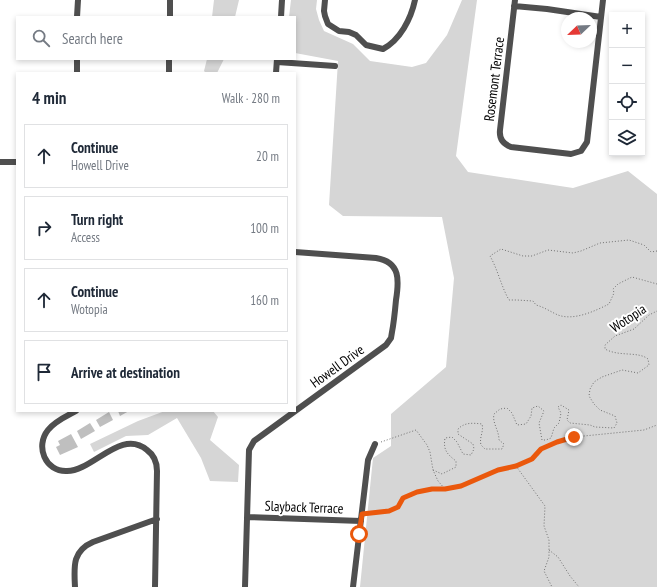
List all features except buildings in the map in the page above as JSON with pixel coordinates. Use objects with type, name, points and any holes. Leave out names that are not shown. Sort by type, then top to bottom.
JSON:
[{"type":"street","points":[[78,0],[78,16]]},
{"type":"street","points":[[170,0],[170,16]]},
{"type":"street","points":[[281,16],[282,0]]},
{"type":"street","points":[[325,0],[324,11],[328,24],[339,31],[349,32],[356,35],[366,44],[383,49],[390,45],[406,25],[416,0]]},
{"type":"street","name":"Rosemont Terrace","points":[[515,3],[499,135],[503,143],[507,146],[571,154],[576,153],[585,147],[588,137],[603,0]]},
{"type":"street","points":[[515,3],[601,18]]},
{"type":"street","points":[[77,60],[77,72]]},
{"type":"street","points":[[168,72],[169,60]]},
{"type":"street","points":[[276,72],[277,61],[335,66]]},
{"type":"street","points":[[0,162],[16,162]]},
{"type":"street","name":"Howell Drive","points":[[296,252],[376,258],[384,260],[396,271],[398,284],[392,335],[386,345],[296,411]]},
{"type":"street","points":[[74,412],[52,425],[47,432],[42,448],[46,460],[56,469],[69,471],[78,469],[123,444],[141,446],[152,454],[157,467],[155,587]]},
{"type":"street","name":"Howell Drive","points":[[245,587],[249,450],[252,443],[294,412]]},
{"type":"street","points":[[353,587],[368,460],[375,444]]},
{"type":"street","name":"Slayback Terrace","points":[[247,516],[361,518]]},
{"type":"street","points":[[75,587],[75,563],[78,554],[84,547],[93,542],[157,519]]},
{"type":"path","name":"Wotopia","points":[[657,251],[651,252],[644,246],[629,240],[600,243],[573,253],[548,250],[532,256],[522,256],[501,249],[490,256],[498,271],[502,288],[509,300],[533,301],[536,306],[565,317],[572,317],[593,311],[609,304],[614,294],[613,289],[618,284],[632,278],[657,284]]},
{"type":"path","name":"Wotopia","points":[[433,470],[442,474],[456,467],[456,461],[447,454],[444,446],[445,438],[452,437],[457,442],[463,454],[471,455],[474,449],[473,444],[458,434],[458,429],[462,424],[482,424],[484,429],[480,438],[480,445],[485,450],[502,449],[504,444],[499,440],[499,433],[493,420],[494,414],[500,409],[507,408],[512,412],[517,425],[526,424],[531,416],[532,408],[538,406],[544,411],[539,423],[542,440],[551,438],[554,428],[559,423],[561,413],[558,407],[561,405],[569,410],[567,420],[570,423],[614,428],[617,423],[615,416],[600,410],[594,404],[589,396],[590,389],[594,382],[602,377],[622,370],[638,373],[649,365],[648,359],[644,356],[608,351],[605,349],[605,346],[614,336],[634,329],[649,315],[657,311]]},
{"type":"path","points":[[361,518],[389,511],[398,507],[403,498],[417,492],[461,486],[498,470],[516,466],[532,459],[541,449],[557,442],[574,437],[644,430],[657,425]]},
{"type":"path","points":[[375,444],[416,430],[427,445],[430,452],[433,470],[445,489]]},
{"type":"path","points":[[516,466],[545,506],[544,526],[549,540],[549,557],[544,571],[552,587]]},
{"type":"path","points":[[549,550],[558,557],[579,587]]},
{"type":"shaded area","points":[[214,0],[239,0],[235,16],[212,16]]},
{"type":"shaded area","points":[[291,0],[317,0],[316,9],[324,31],[353,44],[370,61],[412,67],[426,63],[447,35],[462,0],[477,0],[456,156],[468,172],[573,188],[628,171],[657,194],[657,587],[360,587],[373,458],[391,446],[391,414],[446,367],[454,278],[442,217],[343,216],[329,205],[338,61],[296,53],[296,16],[289,16]]},
{"type":"shaded area","points":[[207,60],[224,60],[218,72],[204,71]]},
{"type":"shaded area","points":[[162,412],[214,412],[218,417],[210,440],[239,465],[238,482],[210,481],[201,458],[177,418],[148,435],[126,436],[94,452],[90,444],[138,421]]},
{"type":"route","points":[[359,534],[362,514],[389,511],[398,507],[403,498],[417,492],[461,486],[498,470],[516,466],[532,459],[541,449],[574,437]]}]
